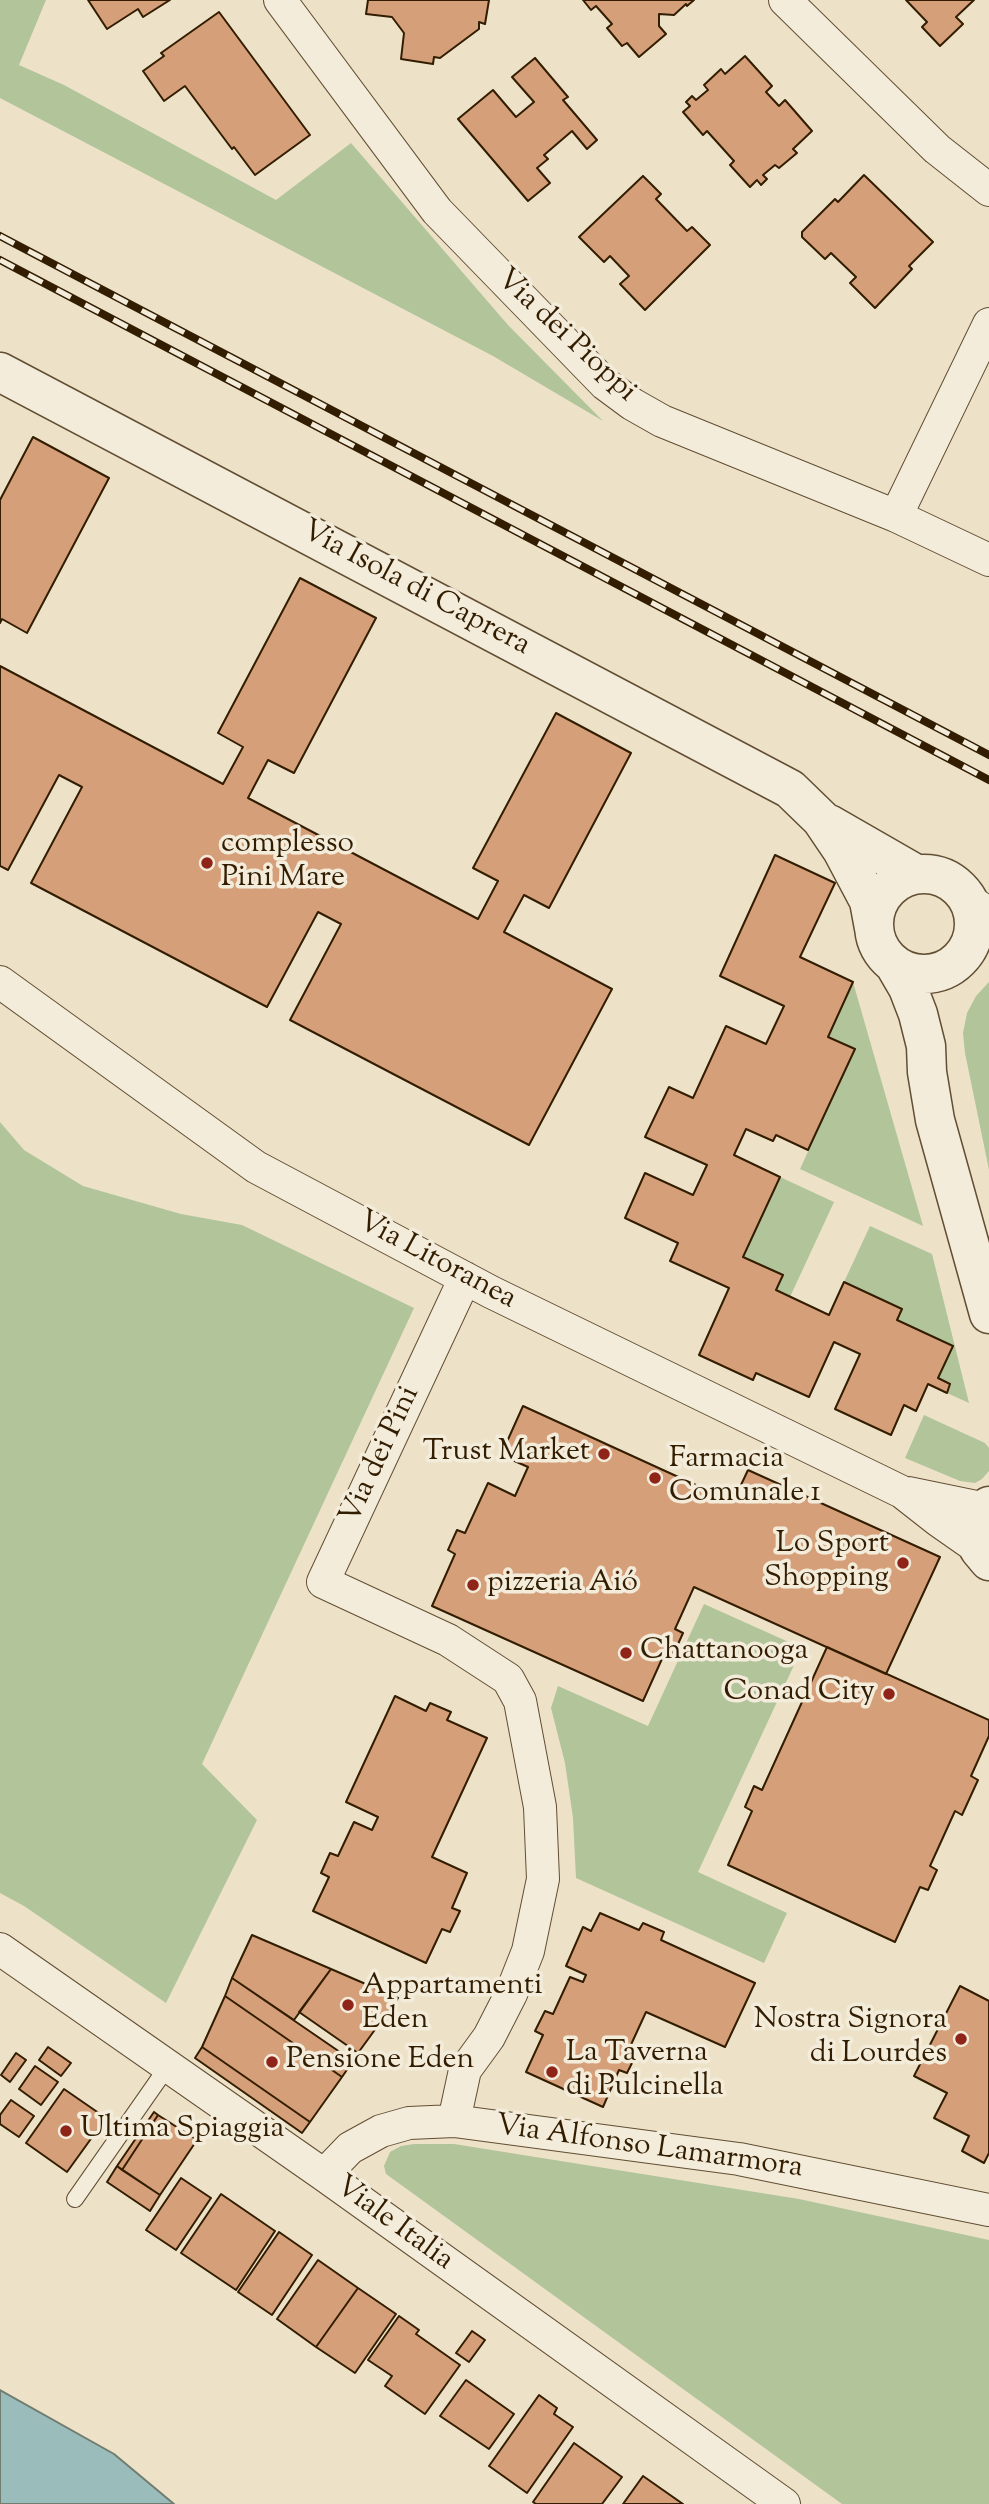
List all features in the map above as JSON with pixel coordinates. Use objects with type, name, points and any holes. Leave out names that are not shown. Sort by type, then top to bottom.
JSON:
[{"type":"street","name":"Via dei Pioppi","points":[[280,0],[437,211],[605,384],[662,421],[896,516],[989,560]]},
{"type":"street","points":[[785,0],[937,149],[989,190]]},
{"type":"street","points":[[896,516],[989,324]]},
{"type":"street","name":"Via Isola di Caprera","points":[[0,372],[790,789],[821,819],[860,881],[869,901],[874,928]]},
{"type":"street","name":"Via Isola di Caprera","points":[[821,819],[916,874]]},
{"type":"street","points":[[926,1046],[942,992],[957,962],[968,950],[974,934],[974,917],[979,907],[947,879],[932,874],[916,874],[898,881],[884,893],[876,910],[874,928],[877,942],[908,988],[926,1046],[927,1072],[935,1120],[989,1314]]},
{"type":"street","points":[[894,964],[909,972],[926,974],[942,971],[957,962]]},
{"type":"street","name":"Via Litoranea","points":[[0,982],[256,1167],[465,1278],[902,1492],[984,1555]]},
{"type":"street","name":"Via dei Pini","points":[[454,2121],[465,2070],[489,2037],[511,1994],[528,1951],[543,1879],[540,1807],[520,1701],[508,1679],[448,1640],[323,1582],[465,1278]]},
{"type":"street","name":"Via Litoranea","points":[[902,1492],[987,1507]]},
{"type":"street","points":[[984,1555],[976,1536],[977,1524],[987,1507]]},
{"type":"street","name":"Viale Italia","points":[[0,1949],[324,2175],[783,2504]]},
{"type":"street","name":"Via Alfonso Lamarmora","points":[[324,2175],[350,2148],[381,2131],[409,2123],[454,2121],[739,2159],[989,2210]]},
{"type":"lane","points":[[75,2199],[168,2066]]},
{"type":"green space","points":[[0,0],[46,0],[19,65],[64,85],[276,200],[351,143],[508,325],[603,421],[493,356],[0,98]]},
{"type":"green space","points":[[853,982],[923,1226],[800,1169],[855,1049],[828,1037]]},
{"type":"green space","points":[[989,982],[989,1170],[963,1033],[967,1013],[976,996]]},
{"type":"green space","points":[[0,1122],[24,1150],[83,1186],[181,1214],[242,1225],[414,1308],[202,1764],[257,1820],[166,2003],[24,1906],[0,1893]]},
{"type":"green space","points":[[780,1177],[834,1202],[790,1297],[776,1290],[782,1275],[743,1257]]},
{"type":"green space","points":[[870,1226],[932,1254],[969,1403],[947,1393],[950,1384],[938,1378],[953,1346],[897,1320],[901,1309],[844,1282]]},
{"type":"green space","points":[[924,1415],[985,1443],[989,1448],[989,1471],[982,1479],[975,1483],[960,1481],[905,1458]]},
{"type":"green space","points":[[704,1604],[802,1648],[698,1872],[787,1913],[764,1963],[576,1878],[573,1818],[565,1763],[551,1708],[558,1686],[648,1726]]},
{"type":"green space","points":[[454,2144],[799,2199],[989,2240],[989,2504],[842,2504],[386,2174],[384,2166],[390,2152],[401,2146]]},
{"type":"water","points":[[0,2390],[114,2454],[174,2504],[0,2504]]},
{"type":"building","points":[[88,0],[170,0],[143,17],[138,9],[107,29]]},
{"type":"building","points":[[368,0],[489,0],[485,24],[479,22],[479,29],[440,58],[434,57],[433,64],[401,59],[404,33],[392,17],[366,14]]},
{"type":"building","points":[[583,0],[694,0],[674,15],[659,14],[659,26],[666,34],[639,57],[627,43],[622,46],[607,28],[612,24],[596,6],[591,10]]},
{"type":"building","points":[[906,0],[974,0],[956,17],[963,24],[940,46],[922,27],[927,22]]},
{"type":"building","points":[[219,12],[310,135],[255,175],[185,86],[164,101],[143,71],[164,56],[161,53]]},
{"type":"building","points":[[745,56],[772,86],[766,92],[779,106],[785,100],[812,131],[793,149],[797,153],[779,168],[775,165],[763,175],[767,179],[761,185],[757,180],[750,187],[730,165],[734,161],[707,131],[703,135],[683,112],[690,106],[686,102],[692,96],[696,100],[708,90],[704,85],[721,69],[725,74]]},
{"type":"building","points":[[535,58],[568,97],[563,100],[597,140],[587,149],[572,131],[544,155],[548,159],[537,168],[550,183],[528,201],[458,119],[493,90],[516,117],[534,102],[512,77]]},
{"type":"building","points":[[864,175],[933,242],[909,266],[912,269],[875,308],[850,283],[856,277],[831,253],[825,259],[802,237],[802,232],[835,199],[838,202]]},
{"type":"building","points":[[643,176],[661,194],[656,199],[687,231],[692,227],[710,245],[645,310],[620,284],[629,276],[610,256],[604,262],[579,237]]},
{"type":"building","points":[[33,437],[109,478],[27,633],[2,619],[0,623],[0,500]]},
{"type":"building","name":"complesso Pini Mare","points":[[300,578],[376,618],[294,773],[268,760],[248,798],[478,919],[498,881],[473,868],[556,713],[631,753],[549,908],[524,895],[504,932],[612,989],[529,1145],[290,1020],[341,924],[318,912],[267,1007],[31,883],[82,787],[59,775],[8,870],[0,866],[0,666],[223,784],[243,747],[218,733]]},
{"type":"building","points":[[775,855],[835,883],[800,957],[853,982],[828,1037],[855,1049],[808,1150],[776,1135],[773,1141],[746,1129],[734,1155],[780,1177],[743,1257],[783,1275],[776,1290],[829,1315],[844,1282],[902,1309],[897,1320],[953,1346],[938,1378],[950,1384],[947,1393],[928,1384],[916,1411],[904,1405],[891,1435],[835,1409],[860,1354],[834,1342],[809,1397],[756,1373],[753,1380],[699,1355],[729,1288],[670,1261],[678,1243],[625,1218],[645,1173],[693,1195],[707,1165],[645,1137],[669,1087],[693,1098],[726,1026],[766,1044],[784,1006],[720,976]]},
{"type":"building","points":[[523,1406],[733,1502],[748,1470],[940,1557],[886,1674],[694,1587],[675,1629],[683,1633],[674,1653],[666,1650],[643,1701],[432,1606],[455,1554],[448,1550],[457,1530],[465,1533],[488,1483],[515,1496],[528,1467],[501,1455]]},
{"type":"building","points":[[827,1647],[989,1720],[989,1736],[971,1776],[978,1780],[962,1815],[955,1811],[930,1866],[937,1870],[928,1890],[920,1887],[895,1942],[728,1865],[752,1811],[745,1807],[754,1786],[762,1790]]},
{"type":"building","points":[[395,1696],[426,1711],[430,1703],[451,1712],[447,1720],[487,1738],[432,1857],[467,1873],[452,1908],[460,1911],[450,1932],[442,1929],[426,1963],[313,1911],[329,1877],[321,1873],[330,1853],[338,1856],[354,1822],[372,1830],[378,1817],[346,1802]]},
{"type":"building","points":[[600,1913],[639,1930],[643,1923],[664,1932],[661,1940],[755,1983],[725,2047],[646,2012],[629,2049],[637,2053],[627,2073],[619,2070],[603,2107],[526,2072],[543,2035],[535,2031],[545,2011],[553,2014],[570,1977],[583,1982],[586,1975],[566,1966],[583,1927],[591,1931]]},
{"type":"building","points":[[252,1935],[331,1969],[294,2020],[232,1978]]},
{"type":"building","name":"Appartamenti Eden","points":[[331,1969],[398,1998],[358,2053],[299,2012]]},
{"type":"building","points":[[232,1978],[353,2061],[342,2077],[225,1996]]},
{"type":"building","name":"Nostra Signora di Lourdes","points":[[960,1986],[989,2001],[989,2153],[984,2163],[962,2151],[969,2136],[934,2118],[947,2093],[914,2076]]},
{"type":"building","name":"Pensione Eden","points":[[225,1996],[342,2077],[310,2122],[202,2047]]},
{"type":"building","points":[[48,2047],[71,2063],[61,2076],[39,2060]]},
{"type":"building","points":[[202,2047],[310,2122],[302,2133],[195,2058]]},
{"type":"building","points":[[16,2053],[26,2060],[10,2082],[1,2075]]},
{"type":"building","points":[[35,2066],[58,2082],[41,2105],[19,2089]]},
{"type":"building","name":"Ultima Spiaggia","points":[[64,2089],[106,2118],[67,2172],[26,2143]]},
{"type":"building","points":[[11,2100],[34,2116],[19,2137],[0,2124],[0,2115]]},
{"type":"building","points":[[154,2112],[158,2115],[122,2170],[117,2166]]},
{"type":"building","points":[[158,2115],[197,2140],[160,2195],[122,2170]]},
{"type":"building","points":[[117,2166],[160,2195],[150,2211],[107,2182]]},
{"type":"building","points":[[181,2178],[211,2198],[176,2250],[146,2230]]},
{"type":"building","points":[[221,2194],[275,2231],[236,2290],[181,2253]]},
{"type":"building","points":[[279,2232],[312,2255],[272,2315],[238,2292]]},
{"type":"building","points":[[318,2260],[358,2288],[316,2347],[277,2319]]},
{"type":"building","points":[[358,2288],[396,2314],[355,2373],[316,2347]]},
{"type":"building","points":[[399,2316],[419,2330],[416,2334],[460,2365],[425,2414],[385,2386],[392,2376],[368,2360]]},
{"type":"building","points":[[472,2331],[485,2340],[469,2362],[456,2353]]},
{"type":"building","points":[[466,2380],[514,2414],[489,2449],[440,2416]]},
{"type":"building","points":[[539,2395],[557,2408],[554,2414],[573,2427],[527,2493],[489,2466]]},
{"type":"building","points":[[574,2443],[622,2477],[602,2504],[536,2504],[533,2502]]},
{"type":"building","points":[[643,2476],[683,2504],[623,2504]]},
{"type":"railway","points":[[0,236],[989,755]]},
{"type":"railway","points":[[0,260],[989,780]]},
{"type":"place","name":"complesso Pini Mare","points":[[207,863]]},
{"type":"place","name":"Trust Market","points":[[604,1454]]},
{"type":"place","name":"Farmacia Comunale 1","points":[[655,1478]]},
{"type":"place","name":"Lo Sport Shopping","points":[[903,1563]]},
{"type":"place","name":"pizzeria Aió","points":[[473,1585]]},
{"type":"place","name":"Chattanooga","points":[[626,1653]]},
{"type":"place","name":"Conad City","points":[[889,1694]]},
{"type":"place","name":"Appartamenti Eden","points":[[348,2005]]},
{"type":"place","name":"Nostra Signora di Lourdes","points":[[961,2039]]},
{"type":"place","name":"Pensione Eden","points":[[272,2062]]},
{"type":"place","name":"La Taverna di Pulcinella","points":[[552,2072]]},
{"type":"place","name":"Ultima Spiaggia","points":[[66,2131]]}]
